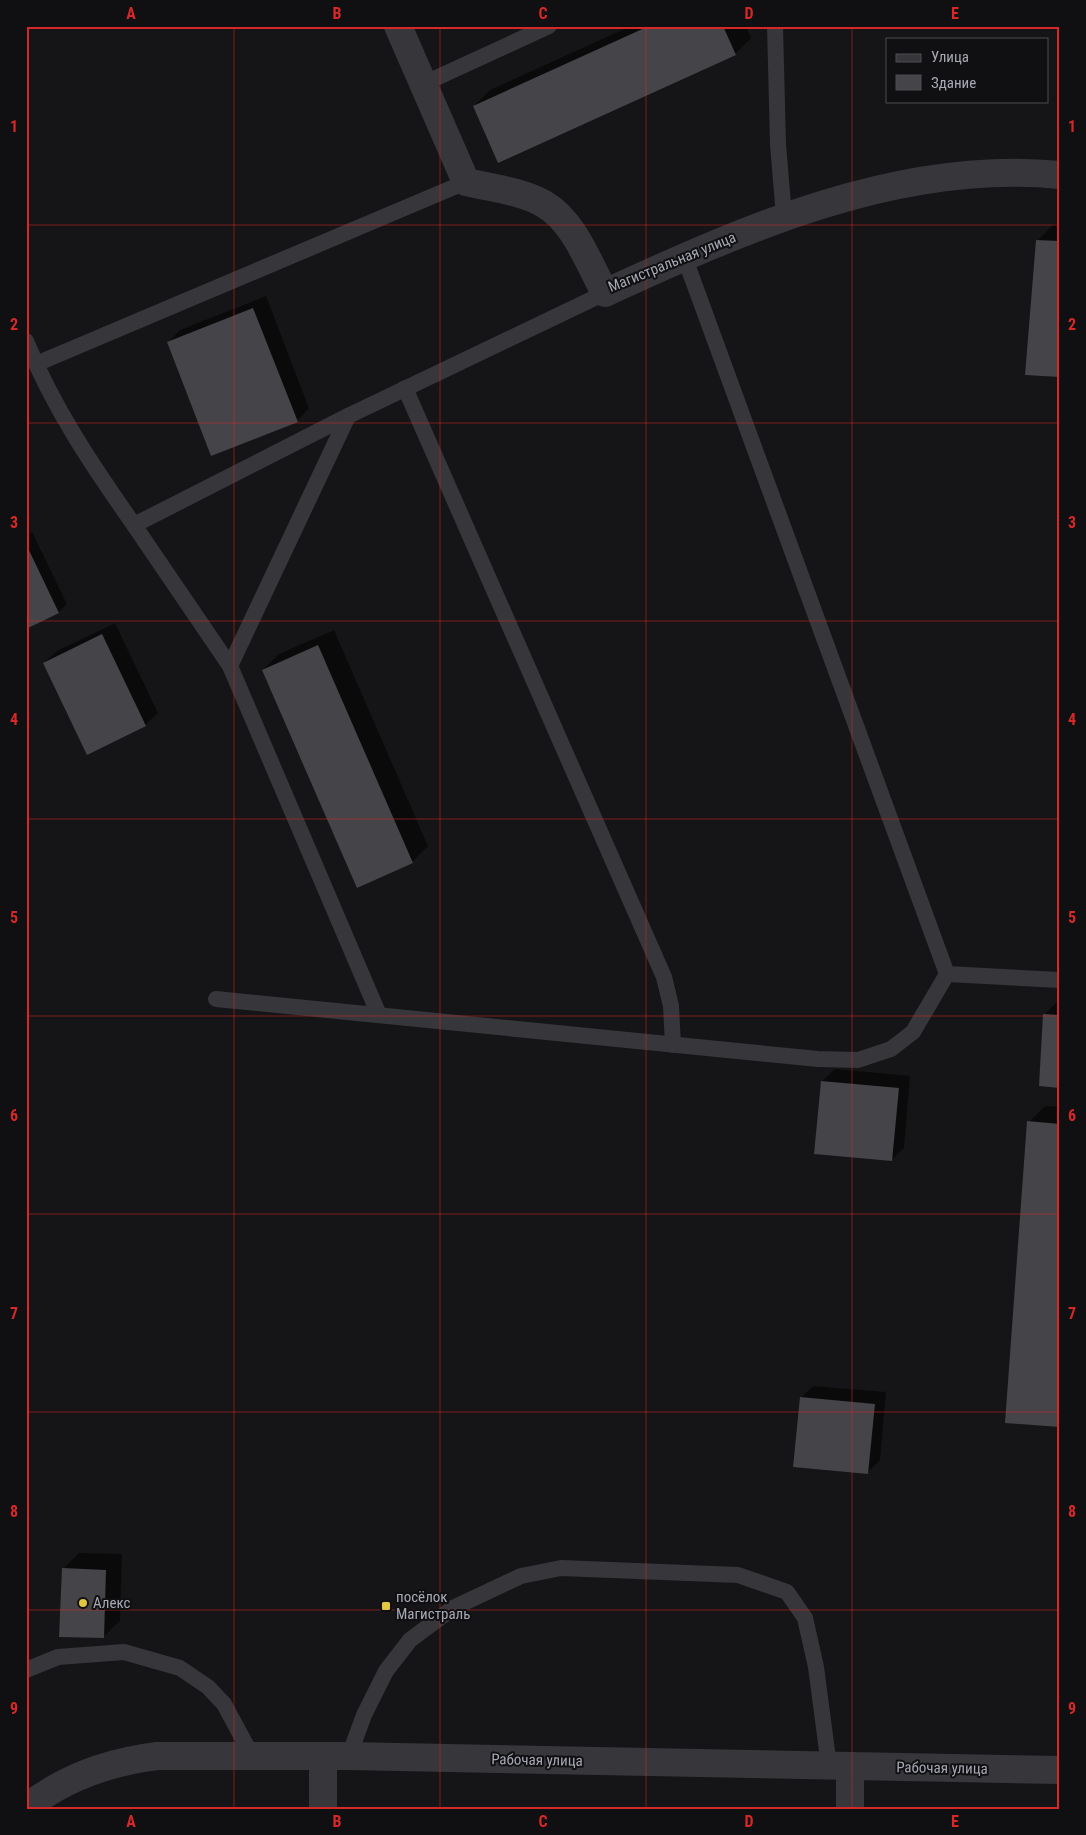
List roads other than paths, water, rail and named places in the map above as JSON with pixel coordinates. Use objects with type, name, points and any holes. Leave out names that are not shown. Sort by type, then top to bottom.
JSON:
[{"type":"street","points":[[398,26],[466,182]]},
{"type":"street","name":"Магистральная улица","points":[[466,182],[519,194],[546,205],[570,230],[605,293],[684,256],[784,217],[886,188],[962,175],[1041,173],[1060,175]]},
{"type":"street","name":"Рабочая улица","points":[[26,1808],[48,1791],[72,1778],[128,1760],[157,1756],[336,1756],[1060,1770]]},
{"type":"street","points":[[323,1809],[336,1756]]},
{"type":"street","points":[[840,1766],[850,1809]]},
{"type":"lane","points":[[423,84],[549,26]]},
{"type":"lane","points":[[775,26],[778,144],[784,217]]},
{"type":"lane","points":[[36,364],[466,182]]},
{"type":"lane","points":[[684,256],[947,974]]},
{"type":"lane","points":[[134,525],[348,416],[605,293]]},
{"type":"lane","points":[[26,341],[76,441],[230,666],[379,1015]]},
{"type":"lane","points":[[405,388],[664,977],[670,1006],[673,1045]]},
{"type":"lane","points":[[230,666],[348,416]]},
{"type":"lane","points":[[947,974],[1060,980]]},
{"type":"lane","points":[[216,999],[818,1059],[858,1060],[891,1049],[913,1032],[947,974]]},
{"type":"lane","points":[[336,1756],[364,1715],[386,1671],[410,1640],[453,1608],[521,1576],[561,1568],[738,1575],[787,1592],[805,1618],[840,1766]]},
{"type":"lane","points":[[26,1670],[58,1657],[124,1652],[180,1668],[208,1687],[224,1704],[252,1756]]},
{"type":"place","name":"Алекс","points":[[83,1603]]},
{"type":"place","name":"посёлок Магистраль","points":[[386,1606]]}]
